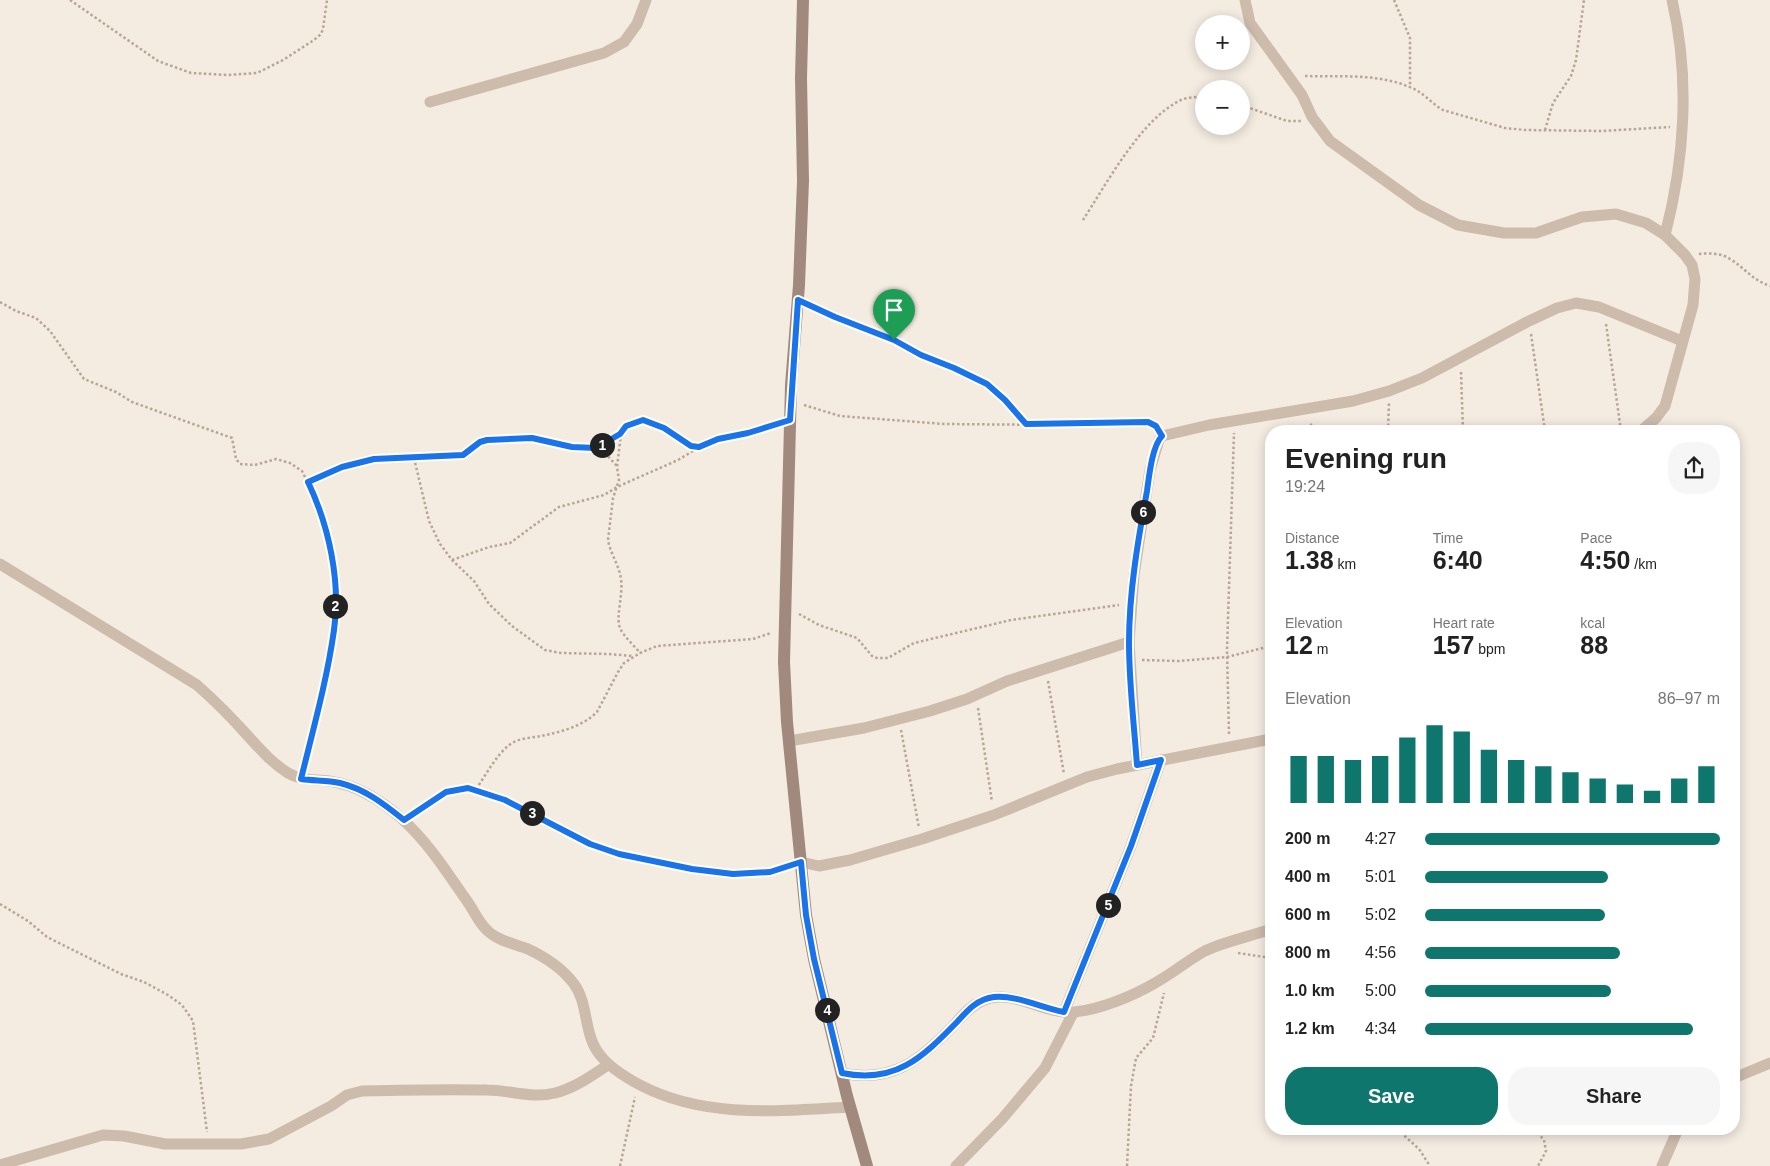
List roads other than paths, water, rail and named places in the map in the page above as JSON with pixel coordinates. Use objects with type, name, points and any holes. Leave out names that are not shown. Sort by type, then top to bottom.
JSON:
[{"type":"street","points":[[430,102],[604,53],[624,42],[637,24],[646,0]]},
{"type":"street","points":[[803,0],[801,78],[803,181],[798,300],[790,401],[784,662],[789,740],[806,915],[814,959],[850,1107],[867,1166]]},
{"type":"street","points":[[1245,0],[1250,23],[1302,96],[1312,116],[1330,141],[1418,205],[1458,225],[1504,233],[1536,233],[1582,217],[1616,214],[1646,223],[1665,235],[1685,255],[1692,265],[1695,279],[1693,305],[1665,406],[1648,425]]},
{"type":"street","points":[[1665,235],[1675,197],[1684,91],[1680,48],[1672,0]]},
{"type":"street","points":[[1137,765],[1129,642],[1136,556],[1150,470],[1162,436],[1181,430],[1234,420],[1312,410],[1353,402],[1389,391],[1422,378],[1529,321],[1557,308],[1576,303],[1604,310],[1682,341]]},
{"type":"street","points":[[0,564],[197,685],[213,699],[270,759],[288,774],[301,779],[327,781],[354,787],[368,793],[404,820],[421,838],[479,921],[490,933],[529,950],[551,962],[567,975],[576,986],[580,996],[591,1042],[608,1065],[637,1084],[671,1099],[720,1109],[760,1112],[850,1107]]},
{"type":"street","points":[[789,740],[864,728],[898,720],[976,695],[1007,681],[1129,642]]},
{"type":"street","points":[[801,862],[820,866],[850,860],[994,816],[1087,777],[1161,760],[1265,740]]},
{"type":"street","points":[[956,1166],[1002,1118],[1045,1068],[1069,1012],[1161,760]]},
{"type":"street","points":[[842,1073],[860,1077],[893,1072],[904,1068],[931,1047],[972,1006],[986,999],[1004,997],[1069,1012],[1096,1008],[1154,984],[1204,951],[1265,932]]},
{"type":"street","points":[[1740,1076],[1770,1063]]},
{"type":"street","points":[[0,1165],[103,1135],[124,1136],[165,1144],[241,1144],[269,1139],[331,1106],[347,1095],[362,1091],[489,1090],[526,1096],[540,1096],[555,1093],[576,1085],[608,1065]]},
{"type":"street","points":[[1662,1166],[1675,1135]]}]
